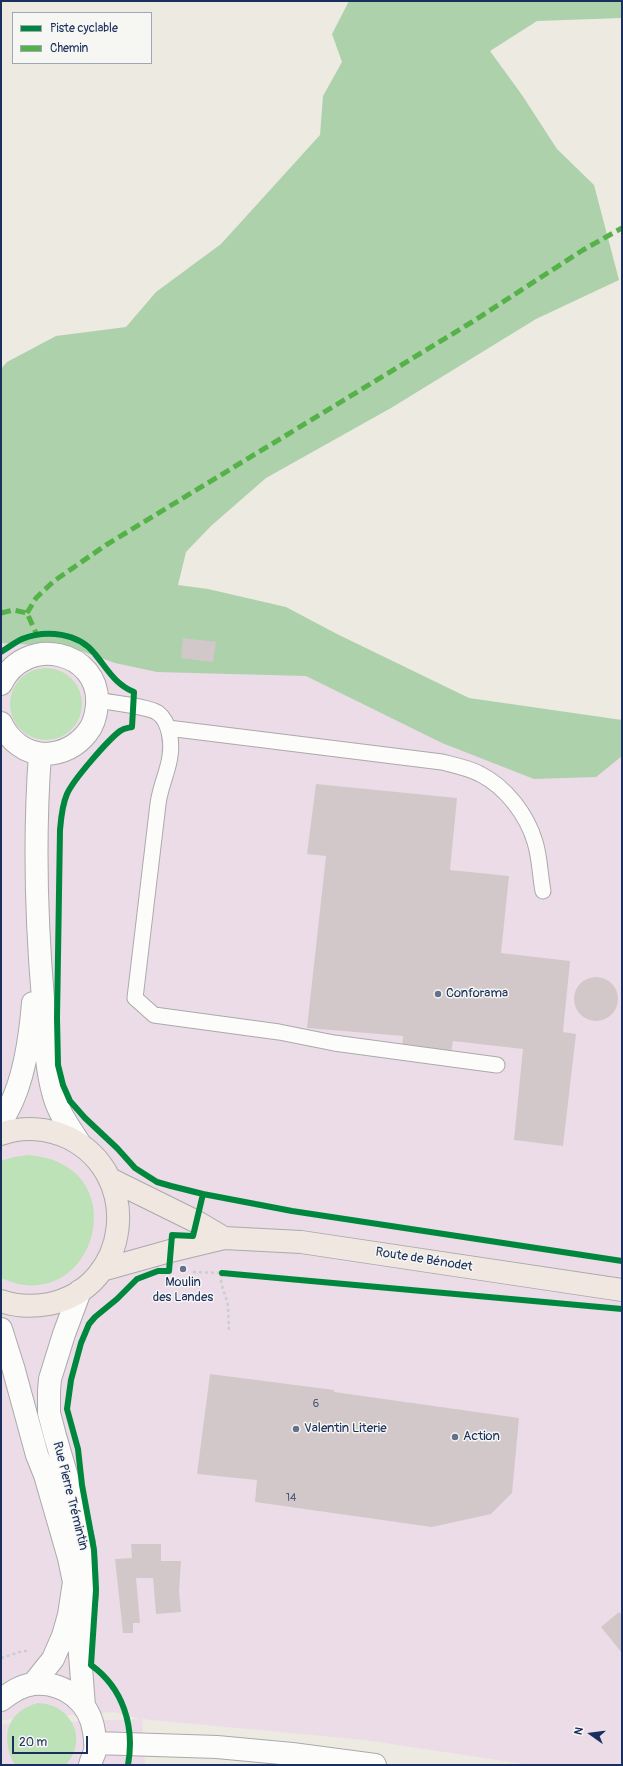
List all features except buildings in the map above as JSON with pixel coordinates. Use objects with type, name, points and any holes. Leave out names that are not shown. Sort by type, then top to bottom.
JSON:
[{"type":"main road","points":[[1,1134],[11,1130],[35,1128],[58,1133],[80,1144],[97,1160],[110,1179],[117,1202],[118,1226],[113,1249],[102,1270],[80,1291],[59,1302],[36,1307],[12,1305],[1,1301]]},
{"type":"main road","name":"Route de Bénodet","points":[[110,1179],[196,1222],[224,1238]]},
{"type":"main road","name":"Route de Bénodet","points":[[102,1270],[224,1238],[301,1242],[622,1290]]},
{"type":"street","points":[[2,679],[15,665],[29,656],[44,653],[60,654],[74,661],[86,671],[94,685],[98,700],[96,715],[91,729],[81,741],[69,749],[55,754],[40,754],[26,750],[14,742],[2,727]]},
{"type":"street","points":[[40,754],[36,846],[38,934],[47,1055],[54,1095],[65,1121],[80,1144]]},
{"type":"street","points":[[1,1121],[12,1103],[25,1057],[31,1025],[38,934]]},
{"type":"street","name":"Rue Pierre Trémintin","points":[[80,1291],[64,1334],[50,1379],[49,1413],[84,1543],[87,1594],[79,1642],[84,1706]]},
{"type":"street","name":"Rue Pierre Trémintin","points":[[1,1329],[37,1455],[45,1475],[69,1558],[74,1582],[70,1616],[64,1636],[53,1659],[34,1684]]},
{"type":"street","points":[[1,1700],[12,1692],[34,1684],[52,1686],[70,1693],[84,1706],[92,1719],[96,1743],[90,1765]]},
{"type":"street","points":[[96,1743],[217,1747],[292,1754],[375,1765]]},
{"type":"lane","points":[[98,700],[148,709],[158,713],[168,728],[170,740],[170,755],[160,790],[158,804],[135,998],[154,1015],[279,1032],[334,1043],[497,1065]]},
{"type":"lane","points":[[168,728],[442,762],[480,773],[497,785],[508,796],[526,820],[535,843],[543,891]]},
{"type":"path","points":[[111,741],[120,731],[132,727]]},
{"type":"path","points":[[63,808],[67,793],[88,766]]},
{"type":"path","points":[[190,1191],[210,1196]]},
{"type":"path","points":[[196,1222],[203,1194]]},
{"type":"path","points":[[192,1272],[230,1274]]},
{"type":"path","points":[[222,1273],[221,1282],[228,1305],[229,1331]]},
{"type":"shaded area","points":[[1,638],[282,647],[467,731],[622,739],[622,1765],[531,1765],[365,1740],[142,1719],[145,1765],[1,1765],[1,1724],[140,1719],[114,1712],[1,1720]]},
{"type":"green space","points":[[349,1],[622,1],[622,18],[537,21],[490,51],[522,95],[557,149],[594,185],[619,280],[536,319],[391,408],[266,478],[211,526],[186,552],[178,585],[208,589],[286,607],[337,634],[469,698],[622,720],[622,756],[596,777],[534,779],[442,743],[306,676],[157,672],[115,663],[70,647],[1,643],[1,369],[7,362],[56,336],[126,327],[156,292],[221,244],[320,135],[323,96],[342,62],[332,34]]},
{"type":"green space","points":[[46,668],[66,674],[76,684],[82,704],[76,724],[66,734],[46,740],[26,734],[16,724],[10,704],[16,684],[26,674]]},
{"type":"green space","points":[[28,1155],[63,1164],[84,1184],[93,1209],[92,1236],[80,1260],[61,1278],[34,1285],[1,1278],[1,1161]]},
{"type":"green space","points":[[38,1703],[50,1705],[60,1709],[73,1725],[76,1734],[76,1744],[73,1755],[66,1765],[15,1765],[10,1755],[7,1736],[13,1719],[19,1712]]},
{"type":"marked path","points":[[27,613],[36,598],[54,581],[106,545],[472,322],[583,250],[622,228]]},
{"type":"marked path","points":[[1,613],[13,610],[27,613],[37,635]]},
{"type":"cycle path","points":[[1,652],[19,640],[31,636],[51,634],[71,637],[88,647],[117,681],[127,689],[134,692],[132,727],[120,731],[91,761],[76,780],[65,798],[60,830],[57,1018],[58,1065],[63,1085],[70,1101],[135,1168],[157,1182],[171,1186],[203,1194],[292,1211],[622,1261]]},
{"type":"cycle path","points":[[128,1765],[130,1736],[124,1709],[119,1696],[111,1685],[102,1674],[91,1665],[96,1590],[94,1550],[82,1485],[78,1449],[67,1409],[71,1380],[81,1343],[89,1324],[137,1279],[158,1271],[169,1271],[172,1235],[193,1236],[203,1194]]},
{"type":"cycle path","points":[[222,1273],[622,1309]]},
{"type":"place","name":"Conforama","points":[[438,994]]},
{"type":"place","name":"Moulin des Landes","points":[[183,1269]]},
{"type":"place","name":"Valentin Literie","points":[[296,1429]]},
{"type":"place","name":"Action","points":[[455,1437]]}]
